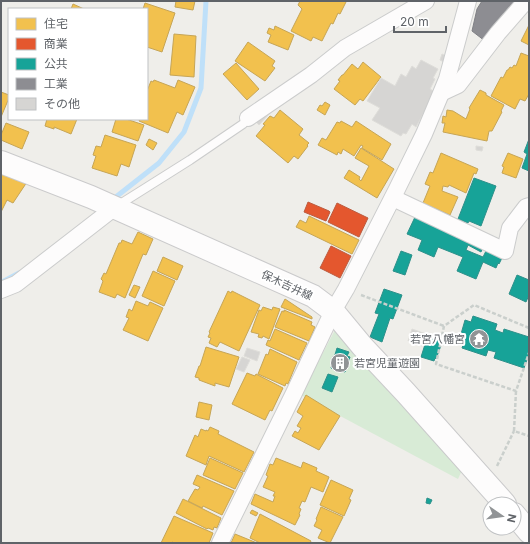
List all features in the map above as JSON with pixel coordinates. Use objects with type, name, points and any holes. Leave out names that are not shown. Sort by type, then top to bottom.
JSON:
[{"type":"main road","name":"保木吉井線","points":[[1,162],[91,197],[313,296],[332,311],[498,496]]},
{"type":"main road","points":[[522,524],[529,532]]},
{"type":"street","points":[[248,118],[311,75],[345,48],[426,1]]},
{"type":"street","points":[[220,543],[294,393],[332,311],[346,289],[393,198],[442,92],[447,79],[468,1]]},
{"type":"street","points":[[442,92],[458,85],[498,33],[526,1]]},
{"type":"street","points":[[393,198],[505,251],[510,228],[526,207],[529,206]]},
{"type":"street","points":[[1,290],[16,284],[114,208]]},
{"type":"lane","points":[[114,208],[190,160],[243,124],[248,118]]},
{"type":"path","points":[[346,289],[444,326]]},
{"type":"path","points":[[516,391],[436,364],[444,326],[474,305],[529,328]]},
{"type":"path","points":[[488,484],[514,431],[516,391],[529,354]]},
{"type":"path","points":[[514,431],[529,436]]},
{"type":"green space","points":[[337,326],[463,468],[458,479],[301,395]]},
{"type":"building: 住宅","points":[[176,1],[195,1],[193,10],[175,7]]},
{"type":"building: 住宅","points":[[300,1],[346,2],[340,14],[338,13],[333,24],[331,23],[322,41],[313,37],[311,41],[291,31],[302,9],[298,5]]},
{"type":"building: 住宅","points":[[145,3],[175,13],[162,52],[148,47],[148,8],[143,8]]},
{"type":"building: 住宅","points":[[73,4],[82,8],[71,8]]},
{"type":"building: 住宅","points":[[529,25],[529,45],[521,41]]},
{"type":"building: 住宅","points":[[275,26],[294,35],[288,50],[268,42],[271,35],[267,33],[269,28],[274,30]]},
{"type":"building: 住宅","points":[[174,34],[196,36],[194,77],[170,75]]},
{"type":"building: 住宅","points":[[248,42],[275,61],[272,66],[275,68],[265,81],[235,61]]},
{"type":"building: 住宅","points":[[521,53],[529,56],[529,94],[525,101],[520,99],[515,109],[491,96],[501,77],[503,78],[510,67],[512,68],[514,65],[516,66]]},
{"type":"building: 住宅","points":[[363,62],[381,77],[363,101],[360,99],[355,105],[334,89],[340,81],[338,80],[352,64],[358,69]]},
{"type":"building: 住宅","points":[[236,63],[259,89],[247,100],[223,74]]},
{"type":"building: 住宅","points":[[154,80],[175,88],[178,80],[195,87],[183,115],[177,112],[168,133],[139,121],[148,120],[148,88],[151,81],[153,82]]},
{"type":"building: 住宅","points":[[480,90],[504,105],[492,131],[489,131],[487,141],[443,132],[445,123],[442,123],[443,116],[446,117],[447,110],[453,111],[466,119],[470,109],[469,108]]},
{"type":"building: 住宅","points":[[1,92],[8,95],[8,100],[1,117]]},
{"type":"building: 住宅","points":[[325,102],[330,105],[325,115],[317,110],[320,105],[322,106]]},
{"type":"building: 住宅","points":[[280,110],[303,129],[299,135],[309,143],[298,159],[294,156],[288,163],[256,136],[270,116],[274,118]]},
{"type":"building: 住宅","points":[[47,120],[77,120],[71,134],[54,127],[54,129],[45,126]]},
{"type":"building: 住宅","points":[[116,120],[129,120],[144,125],[138,141],[112,132]]},
{"type":"building: 住宅","points":[[341,121],[352,127],[356,121],[391,144],[382,160],[362,148],[363,146],[361,145],[354,156],[343,149],[341,154],[338,152],[337,155],[318,145],[322,138],[326,140],[337,122],[340,123]]},
{"type":"building: 住宅","points":[[6,123],[29,132],[22,149],[1,140],[1,135]]},
{"type":"building: 住宅","points":[[105,135],[136,145],[129,167],[121,164],[117,176],[92,168],[96,156],[93,155],[96,146],[101,147]]},
{"type":"building: 住宅","points":[[149,139],[157,143],[153,150],[146,145]]},
{"type":"building: 住宅","points":[[361,148],[394,169],[377,198],[344,178],[349,170],[360,177],[359,179],[361,181],[369,166],[355,158]]},
{"type":"building: 住宅","points":[[441,153],[478,169],[476,174],[474,173],[466,193],[449,185],[448,187],[443,186],[442,191],[458,197],[450,215],[423,203],[430,186],[425,184],[430,172],[433,173]]},
{"type":"building: 住宅","points":[[508,153],[523,159],[516,178],[502,173],[504,167],[502,166]]},
{"type":"building: 住宅","points":[[1,173],[27,182],[13,203],[7,200],[1,212]]},
{"type":"building: 住宅","points":[[309,216],[359,240],[352,254],[296,227],[300,220],[306,223]]},
{"type":"building: 住宅","points":[[138,232],[153,239],[146,255],[143,254],[125,298],[117,294],[115,298],[99,292],[103,281],[101,279],[104,273],[106,274],[119,243],[121,243],[122,240],[132,244]]},
{"type":"building: 住宅","points":[[163,257],[183,266],[177,280],[157,271]]},
{"type":"building: 住宅","points":[[153,271],[175,281],[164,306],[142,296]]},
{"type":"building: 住宅","points":[[134,285],[140,287],[135,298],[129,295]]},
{"type":"building: 住宅","points":[[228,291],[231,293],[232,291],[260,305],[239,351],[220,342],[217,347],[209,343],[211,338],[208,337],[209,332]]},
{"type":"building: 住宅","points":[[285,299],[312,317],[312,319],[281,307]]},
{"type":"building: 住宅","points":[[136,301],[148,306],[150,302],[163,308],[148,341],[123,330],[129,318],[126,317],[129,309],[132,311]]},
{"type":"building: 住宅","points":[[263,307],[272,310],[273,307],[280,309],[269,339],[263,336],[262,338],[258,337],[259,334],[251,332],[259,310],[261,311]]},
{"type":"building: 住宅","points":[[284,310],[312,322],[311,325],[315,327],[309,341],[275,327],[282,311],[284,312]]},
{"type":"building: 住宅","points":[[275,329],[307,343],[299,360],[266,345],[268,340],[270,341]]},
{"type":"building: 住宅","points":[[206,347],[239,357],[229,387],[215,383],[215,386],[195,377]]},
{"type":"building: 住宅","points":[[270,349],[297,362],[288,384],[286,383],[285,386],[258,374],[266,354],[268,355]]},
{"type":"building: 住宅","points":[[247,373],[255,376],[256,374],[283,388],[272,411],[270,410],[265,420],[232,404]]},
{"type":"building: 住宅","points":[[306,395],[340,416],[319,450],[292,436],[295,431],[298,433],[301,428],[297,426],[303,416],[297,412]]},
{"type":"building: 住宅","points":[[199,402],[212,405],[209,420],[196,417]]},
{"type":"building: 住宅","points":[[210,427],[219,431],[218,434],[254,452],[244,472],[209,456],[206,465],[186,456],[195,435],[198,437],[201,429],[208,431]]},
{"type":"building: 住宅","points":[[210,458],[243,473],[235,489],[203,475]]},
{"type":"building: 住宅","points":[[276,458],[301,468],[303,462],[317,468],[316,471],[329,477],[323,492],[311,487],[305,502],[302,501],[299,508],[301,509],[300,515],[295,525],[251,504],[255,494],[273,502],[275,492],[263,487],[268,476],[266,475],[270,464],[273,465]]},
{"type":"building: 住宅","points":[[197,475],[234,491],[222,515],[188,501],[195,489],[198,490],[200,487],[193,484]]},
{"type":"building: 住宅","points":[[331,480],[353,490],[349,499],[351,500],[344,516],[320,505]]},
{"type":"building: 住宅","points":[[183,499],[221,518],[217,528],[214,527],[213,530],[207,529],[176,513]]},
{"type":"building: 住宅","points":[[321,507],[343,517],[330,543],[318,538],[322,530],[314,526]]},
{"type":"building: 住宅","points":[[252,510],[258,513],[256,516],[250,513]]},
{"type":"building: 住宅","points":[[260,514],[311,541],[310,543],[260,543],[250,538]]},
{"type":"building: 住宅","points":[[174,516],[213,533],[209,543],[161,543]]},
{"type":"building: 住宅","points":[[235,534],[257,543],[231,543]]},
{"type":"building: 商業","points":[[308,202],[330,212],[326,221],[304,212]]},
{"type":"building: 商業","points":[[337,203],[368,218],[359,237],[328,222]]},
{"type":"building: 商業","points":[[331,246],[351,256],[340,278],[320,268]]},
{"type":"building: 公共","points":[[529,139],[529,171],[522,168],[527,154],[524,152]]},
{"type":"building: 公共","points":[[474,178],[496,186],[481,226],[469,221],[468,223],[458,219]]},
{"type":"building: 公共","points":[[415,217],[483,247],[481,252],[468,245],[466,250],[483,257],[487,249],[502,258],[499,264],[498,263],[496,268],[483,262],[476,279],[457,271],[463,257],[438,247],[434,257],[418,250],[422,240],[407,234]]},
{"type":"building: 公共","points":[[401,251],[412,255],[405,275],[393,271]]},
{"type":"building: 公共","points":[[517,275],[529,280],[529,295],[526,302],[509,294]]},
{"type":"building: 公共","points":[[384,289],[402,295],[393,319],[390,318],[382,342],[370,337],[379,314],[375,313]]},
{"type":"building: 公共","points":[[473,316],[497,324],[495,330],[503,333],[504,329],[529,337],[529,354],[524,368],[494,358],[496,352],[488,350],[486,356],[462,348],[464,342],[459,341],[465,320],[471,322]]},
{"type":"building: 公共","points":[[428,335],[443,340],[434,361],[421,357]]},
{"type":"building: 公共","name":"若宮児童遊園","points":[[337,348],[349,352],[347,356],[350,357],[345,372],[331,368]]},
{"type":"building: 公共","points":[[328,374],[338,377],[332,392],[322,388]]},
{"type":"building: 公共","points":[[427,498],[432,500],[430,504],[426,503]]},
{"type":"building: 工業","points":[[482,1],[517,1],[509,12],[506,10],[485,41],[472,31],[477,9]]},
{"type":"building: その他","points":[[442,54],[446,56],[444,62],[440,60]]},
{"type":"building: その他","points":[[421,60],[438,69],[433,78],[435,79],[430,89],[435,92],[416,127],[412,124],[406,134],[403,133],[401,136],[372,120],[380,108],[367,101],[381,78],[395,86],[401,74],[406,77],[412,66],[416,69]]},
{"type":"building: その他","points":[[267,109],[270,113],[259,125],[255,121]]},
{"type":"building: その他","points":[[476,146],[483,147],[482,151],[476,150]]},
{"type":"building: その他","points":[[412,329],[426,334],[422,346],[408,341]]},
{"type":"building: その他","points":[[247,348],[260,352],[257,361],[244,356]]},
{"type":"building: その他","points":[[242,357],[250,360],[244,372],[236,369]]},
{"type":"waterway","points":[[112,200],[159,163],[184,132],[201,88],[206,1]]},
{"type":"waterway","points":[[4,281],[19,273]]},
{"type":"place","name":"若宮八幡宮","points":[[479,339]]},
{"type":"place","name":"若宮児童遊園","points":[[340,363]]}]
